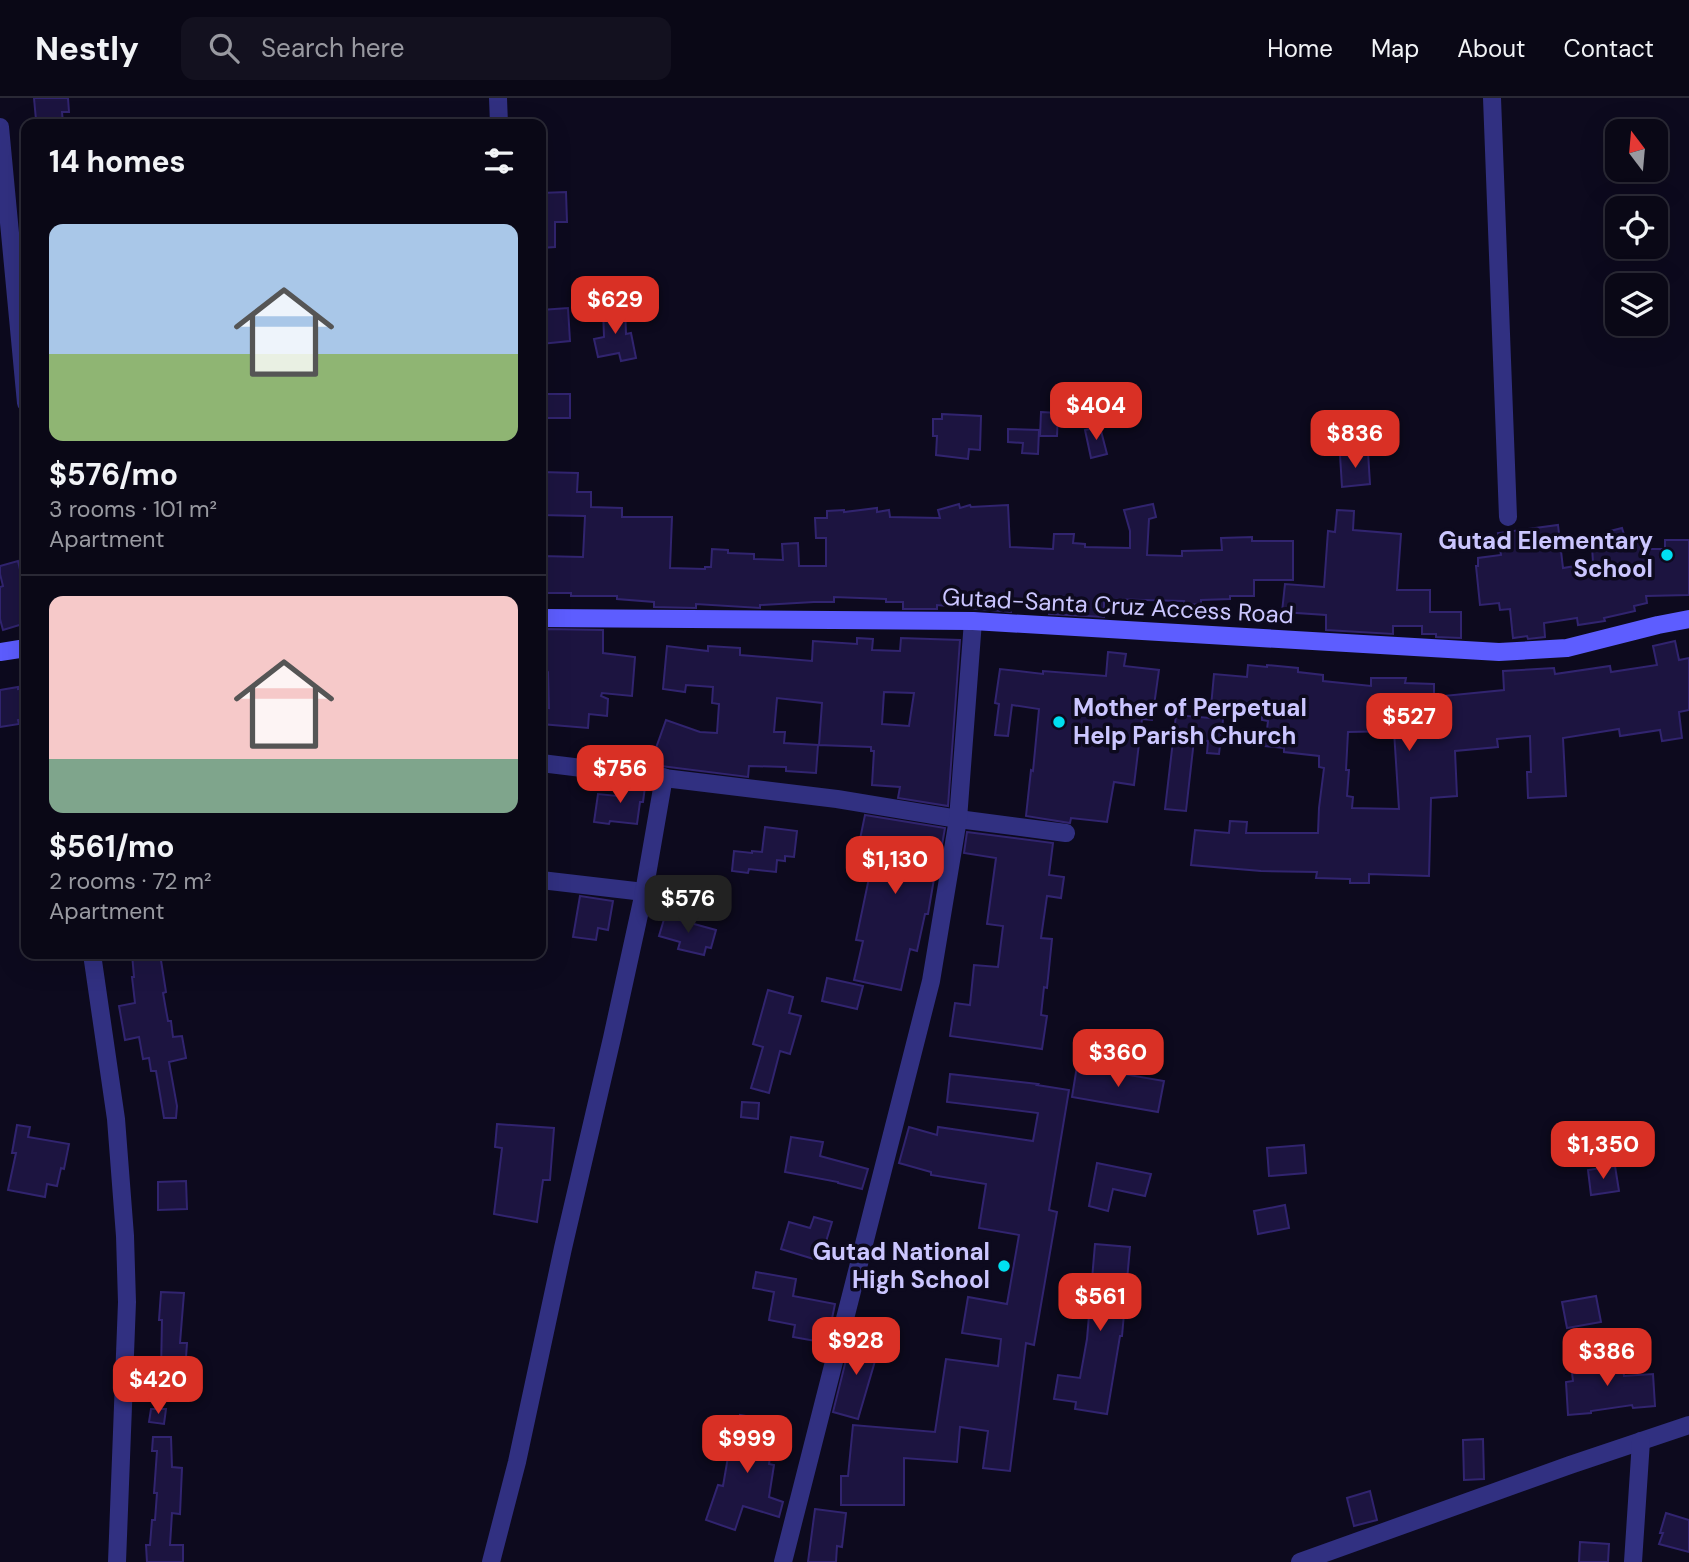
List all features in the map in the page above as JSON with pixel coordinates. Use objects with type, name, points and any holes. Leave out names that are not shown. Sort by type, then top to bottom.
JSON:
[{"type":"main road","name":"Gutad-Santa Cruz Access Road","points":[[546,618],[973,621],[1499,652],[1567,648],[1689,619]]},
{"type":"main road","points":[[0,652],[21,649]]},
{"type":"street","points":[[498,98],[499,119]]},
{"type":"street","points":[[1492,98],[1508,517]]},
{"type":"street","points":[[0,127],[21,350]]},
{"type":"street","points":[[783,1562],[931,981],[958,819],[973,621]]},
{"type":"street","points":[[546,764],[837,799],[1066,833]]},
{"type":"street","points":[[491,1562],[517,1462],[644,892],[664,777]]},
{"type":"street","points":[[546,881],[644,892]]},
{"type":"street","points":[[93,959],[116,1119],[125,1237],[127,1302],[117,1562]]},
{"type":"street","points":[[1300,1562],[1689,1425]]},
{"type":"street","points":[[1633,1562],[1641,1441]]},
{"type":"building","points":[[34,98],[68,98],[69,112],[62,112],[63,119],[36,119]]},
{"type":"building","points":[[566,192],[567,222],[555,222],[555,247],[546,248],[546,193]]},
{"type":"building","points":[[625,307],[626,334],[631,333],[636,358],[621,361],[619,353],[598,357],[594,339],[604,337],[603,308]]},
{"type":"building","points":[[568,308],[570,341],[546,343],[546,310]]},
{"type":"building","points":[[546,394],[570,394],[570,418],[546,418]]},
{"type":"building","points":[[1041,412],[1058,413],[1057,436],[1040,436]]},
{"type":"building","points":[[942,414],[981,416],[980,450],[969,449],[968,459],[936,455],[937,436],[933,436],[933,419],[942,419]]},
{"type":"building","points":[[1100,427],[1107,454],[1091,458],[1085,430]]},
{"type":"building","points":[[1008,429],[1039,430],[1038,454],[1022,453],[1023,443],[1008,442]]},
{"type":"building","points":[[1368,452],[1370,484],[1342,487],[1340,455]]},
{"type":"building","points":[[546,472],[578,473],[577,492],[591,492],[591,507],[622,508],[622,517],[672,517],[670,568],[711,567],[712,549],[754,554],[754,559],[783,560],[782,544],[798,543],[799,566],[826,566],[826,538],[816,538],[815,518],[827,518],[827,511],[877,508],[877,512],[889,510],[890,517],[940,518],[938,510],[959,504],[960,508],[970,505],[1008,505],[1010,547],[1053,549],[1054,534],[1074,534],[1073,543],[1085,544],[1085,547],[1130,548],[1130,531],[1124,510],[1153,504],[1156,517],[1149,519],[1147,555],[1182,556],[1182,551],[1222,550],[1221,538],[1252,537],[1252,541],[1293,541],[1293,580],[1254,580],[1254,596],[1201,600],[1201,604],[1184,605],[1184,601],[1104,599],[1104,617],[1049,614],[1050,602],[1012,601],[1011,612],[937,605],[937,609],[903,609],[903,602],[886,602],[886,599],[834,597],[834,602],[760,605],[760,608],[696,604],[696,608],[654,607],[654,602],[617,599],[617,596],[546,593],[546,556],[583,557],[585,516],[546,515]]},
{"type":"building","points":[[1337,510],[1354,511],[1353,530],[1401,534],[1397,590],[1430,590],[1430,612],[1461,612],[1461,638],[1422,634],[1422,626],[1393,626],[1393,634],[1326,630],[1326,615],[1282,612],[1285,584],[1324,587],[1328,531],[1335,532]]},
{"type":"building","points":[[1558,525],[1563,568],[1593,563],[1592,546],[1608,542],[1606,532],[1622,528],[1625,538],[1638,535],[1641,549],[1665,549],[1665,540],[1689,540],[1689,595],[1646,596],[1647,603],[1634,606],[1635,611],[1604,618],[1605,621],[1578,625],[1577,618],[1544,623],[1545,637],[1513,638],[1510,609],[1500,610],[1499,603],[1480,605],[1476,566],[1478,558],[1501,555],[1498,533]]},
{"type":"building","points":[[18,561],[21,574],[21,625],[3,630],[0,619],[0,587],[3,586],[0,566]]},
{"type":"building","points":[[547,629],[603,630],[603,653],[635,657],[632,696],[602,693],[601,696],[608,699],[607,716],[589,714],[588,728],[546,724],[546,708],[549,708]]},
{"type":"building","points":[[857,638],[873,639],[872,650],[900,651],[901,638],[960,640],[948,806],[898,798],[900,787],[872,785],[874,751],[871,751],[871,747],[819,745],[822,703],[777,698],[774,732],[785,732],[784,743],[818,745],[816,773],[786,771],[786,767],[749,766],[748,777],[661,766],[651,762],[666,720],[700,732],[717,733],[719,704],[712,703],[713,687],[686,685],[685,692],[663,689],[667,646],[708,651],[708,646],[740,648],[740,655],[812,661],[813,641],[857,644]],"holes":[[[884,692],[914,693],[909,726],[882,724]]]},
{"type":"building","points":[[1675,641],[1679,660],[1689,658],[1689,710],[1679,712],[1682,738],[1662,741],[1660,730],[1620,736],[1619,729],[1563,738],[1566,796],[1528,798],[1527,772],[1531,772],[1530,736],[1497,739],[1498,747],[1455,751],[1457,796],[1431,798],[1429,876],[1369,874],[1369,883],[1350,883],[1350,879],[1316,878],[1317,872],[1261,871],[1191,865],[1195,830],[1229,833],[1230,821],[1247,822],[1246,833],[1318,833],[1324,768],[1319,767],[1319,756],[1284,752],[1284,748],[1265,746],[1268,721],[1262,720],[1262,715],[1224,711],[1219,754],[1207,753],[1208,741],[1194,740],[1186,811],[1165,809],[1176,715],[1210,718],[1214,674],[1247,677],[1248,665],[1267,665],[1298,668],[1298,672],[1323,675],[1323,681],[1371,686],[1371,678],[1406,678],[1405,683],[1434,684],[1434,697],[1504,690],[1503,671],[1554,668],[1555,674],[1610,666],[1611,672],[1657,665],[1653,646]],"holes":[[[1394,731],[1399,809],[1352,808],[1353,797],[1347,796],[1348,732]]]},
{"type":"building","points":[[1108,652],[1126,654],[1124,666],[1159,670],[1152,720],[1142,719],[1134,785],[1114,782],[1107,822],[1071,818],[1070,823],[1026,816],[1039,709],[1012,705],[1008,736],[995,735],[999,704],[995,703],[1000,669],[1043,674],[1043,671],[1106,676]]},
{"type":"building","points":[[21,689],[19,724],[0,727],[0,690]]},
{"type":"building","points":[[618,784],[645,787],[637,824],[594,822],[598,794],[617,796]]},
{"type":"building","points":[[865,815],[945,828],[928,914],[925,914],[917,951],[910,949],[901,990],[854,980],[863,941],[856,940],[869,878],[866,877],[870,857],[865,856],[867,846],[859,844]]},
{"type":"building","points":[[765,827],[797,831],[794,857],[785,856],[785,861],[777,860],[776,872],[749,869],[748,873],[732,871],[734,851],[762,852]]},
{"type":"building","points":[[967,832],[1053,843],[1049,875],[1064,877],[1061,898],[1047,896],[1041,938],[1052,939],[1041,1015],[1047,1016],[1042,1049],[950,1036],[955,1003],[970,1005],[974,965],[998,967],[1003,926],[987,924],[996,858],[964,853]]},
{"type":"building","points":[[580,896],[613,901],[608,930],[598,928],[596,940],[573,937]]},
{"type":"building","points":[[665,916],[716,930],[711,948],[706,947],[704,955],[678,949],[680,942],[659,936]]},
{"type":"building","points":[[132,959],[161,959],[168,1021],[171,1021],[173,1037],[182,1036],[186,1058],[169,1062],[177,1106],[176,1118],[164,1118],[156,1071],[151,1071],[149,1058],[143,1059],[139,1037],[125,1040],[119,1006],[135,1003]]},
{"type":"building","points":[[827,978],[863,986],[857,1009],[822,1001]]},
{"type":"building","points":[[768,990],[793,997],[789,1013],[801,1016],[790,1054],[780,1051],[769,1093],[751,1088],[763,1047],[753,1044]]},
{"type":"building","points":[[1077,1066],[1164,1081],[1158,1112],[1072,1097]]},
{"type":"building","points":[[950,1074],[1069,1090],[1049,1210],[1057,1212],[1034,1345],[1026,1343],[1010,1471],[983,1468],[988,1431],[960,1427],[957,1462],[904,1458],[904,1505],[841,1505],[841,1476],[848,1476],[853,1425],[935,1432],[946,1359],[998,1366],[1001,1339],[962,1333],[968,1297],[1007,1304],[1019,1235],[979,1228],[986,1184],[931,1175],[931,1172],[899,1163],[909,1127],[937,1135],[938,1127],[1033,1141],[1038,1113],[947,1102]]},
{"type":"building","points":[[742,1102],[759,1103],[758,1119],[741,1117]]},
{"type":"building","points":[[497,1124],[554,1128],[550,1180],[543,1180],[537,1222],[494,1214],[502,1148],[495,1147]]},
{"type":"building","points":[[17,1125],[30,1127],[28,1137],[69,1144],[57,1186],[47,1184],[45,1197],[8,1190],[16,1153],[12,1153]]},
{"type":"building","points":[[791,1137],[823,1142],[820,1156],[868,1169],[862,1189],[785,1172]]},
{"type":"building","points":[[1304,1145],[1306,1173],[1269,1176],[1267,1148]]},
{"type":"building","points":[[1097,1163],[1151,1174],[1145,1196],[1113,1189],[1108,1211],[1089,1206]]},
{"type":"building","points":[[1615,1166],[1619,1191],[1591,1195],[1588,1170]]},
{"type":"building","points":[[186,1181],[187,1209],[158,1210],[158,1182]]},
{"type":"building","points":[[1285,1205],[1289,1228],[1258,1234],[1254,1211]]},
{"type":"building","points":[[814,1217],[832,1222],[820,1261],[781,1249],[789,1222],[810,1228]]},
{"type":"building","points":[[1095,1244],[1130,1247],[1122,1336],[1107,1414],[1075,1409],[1076,1402],[1054,1399],[1058,1375],[1080,1378],[1087,1339]]},
{"type":"building","points":[[756,1272],[796,1279],[793,1296],[835,1304],[827,1343],[793,1337],[795,1325],[769,1320],[774,1292],[753,1288]]},
{"type":"building","points":[[161,1292],[184,1293],[180,1343],[187,1343],[185,1372],[161,1372]]},
{"type":"building","points":[[1596,1296],[1601,1322],[1567,1328],[1562,1302]]},
{"type":"building","points":[[852,1336],[880,1344],[858,1419],[833,1412]]},
{"type":"building","points":[[1622,1360],[1624,1376],[1653,1374],[1655,1406],[1633,1408],[1632,1405],[1568,1415],[1566,1382],[1573,1381],[1571,1365]]},
{"type":"building","points":[[151,1409],[166,1409],[164,1424],[149,1422]]},
{"type":"building","points":[[740,1415],[776,1421],[769,1464],[774,1465],[769,1497],[783,1502],[779,1517],[743,1506],[735,1530],[706,1520],[718,1485],[723,1486],[728,1457],[734,1458]]},
{"type":"building","points":[[153,1437],[171,1437],[172,1467],[182,1468],[180,1514],[172,1513],[170,1545],[183,1545],[183,1562],[147,1562],[146,1545],[150,1545],[157,1493],[154,1493],[157,1451],[152,1451]]},
{"type":"building","points":[[1483,1439],[1484,1479],[1464,1480],[1463,1440]]},
{"type":"building","points":[[1370,1491],[1377,1520],[1354,1526],[1347,1498]]},
{"type":"building","points":[[815,1509],[846,1513],[842,1547],[837,1546],[836,1562],[808,1562]]},
{"type":"building","points":[[1666,1513],[1689,1520],[1689,1552],[1659,1544]]},
{"type":"building","points":[[1580,1542],[1609,1544],[1608,1562],[1579,1562]]},
{"type":"place","name":"Gutad Elementary School","points":[[1667,555]]},
{"type":"place","name":"Mother of Perpetual Help Parish Church","points":[[1059,722]]},
{"type":"place","name":"Gutad National High School","points":[[1004,1266]]}]
